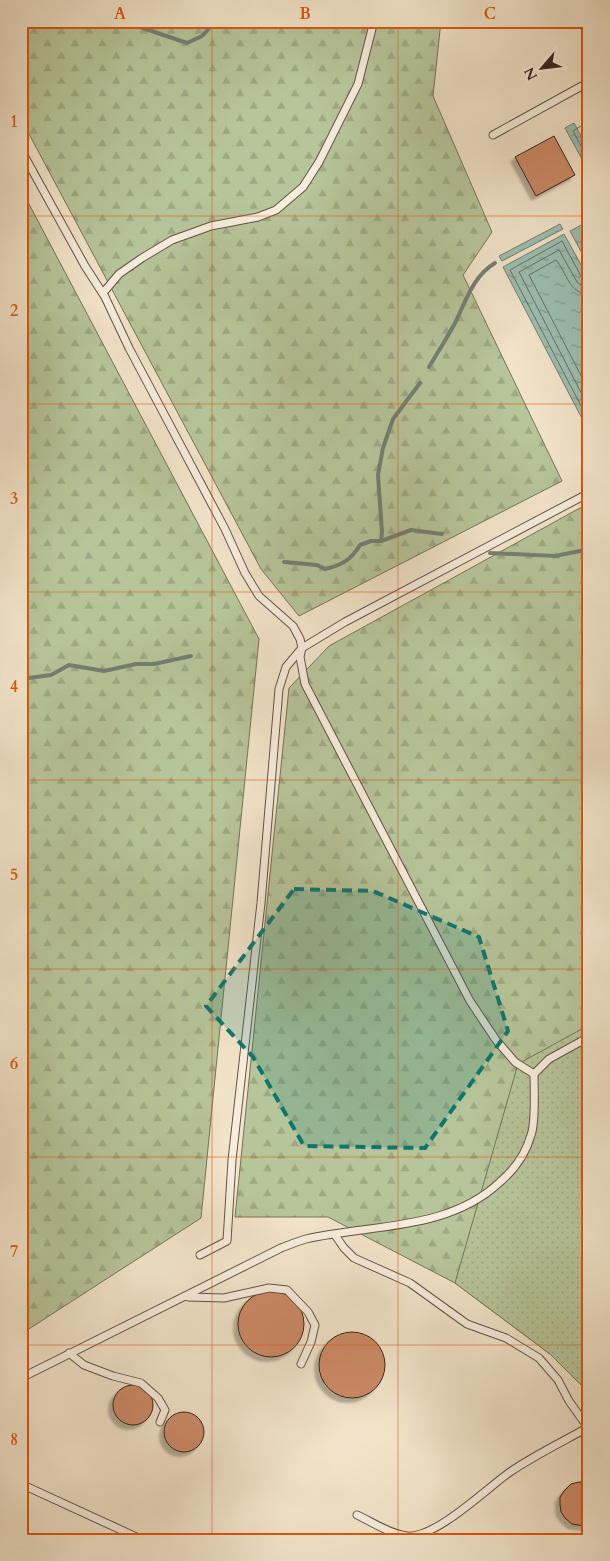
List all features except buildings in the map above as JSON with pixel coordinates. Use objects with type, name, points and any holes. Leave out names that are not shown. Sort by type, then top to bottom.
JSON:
[{"type":"lane","points":[[103,293],[119,274],[172,240],[211,226],[258,217],[276,210],[303,187],[319,162],[358,84],[374,21]]},
{"type":"lane","points":[[493,135],[589,82]]},
{"type":"lane","points":[[21,150],[85,266],[103,293],[129,348],[225,528],[245,573],[259,596],[293,626],[300,639],[302,648],[300,657],[304,684],[470,1001],[496,1040],[515,1062],[534,1074]]},
{"type":"lane","points":[[200,1255],[227,1240],[232,1160],[261,904],[279,689],[286,667],[302,648],[345,622],[589,493]]},
{"type":"lane","points":[[21,1378],[281,1248],[305,1239],[378,1229],[438,1217],[462,1208],[490,1192],[514,1168],[532,1134],[534,1074],[549,1059],[589,1037]]},
{"type":"lane","points":[[335,1234],[344,1248],[354,1258],[410,1283],[467,1324],[506,1338],[539,1358],[558,1380],[569,1401],[588,1428],[512,1470],[446,1520],[423,1533],[407,1536],[385,1529],[357,1515]]},
{"type":"lane","points":[[185,1297],[224,1298],[269,1288],[287,1290],[308,1312],[315,1325],[311,1342],[301,1364]]},
{"type":"lane","points":[[69,1353],[84,1365],[141,1384],[158,1398],[164,1410],[160,1422]]},
{"type":"lane","points":[[21,1484],[143,1540]]},
{"type":"highlighted area","points":[[294,889],[373,891],[479,937],[508,1031],[425,1148],[304,1146],[253,1057],[206,1006]]},
{"type":"green space","points":[[21,21],[441,21],[433,96],[492,232],[463,275],[562,481],[299,616],[261,569],[21,119]]},
{"type":"green space","points":[[21,189],[259,639],[201,1218],[21,1334]]},
{"type":"green space","points":[[589,503],[589,1393],[550,1354],[455,1283],[328,1217],[235,1217],[289,688],[329,646]]},
{"type":"green space","points":[[589,1025],[589,1393],[550,1354],[455,1283],[518,1064]]},
{"type":"water","points":[[574,123],[589,151],[589,172],[565,128]]},
{"type":"water","points":[[589,221],[589,266],[570,231]]},
{"type":"water","points":[[560,224],[563,229],[502,261],[499,256]]},
{"type":"water","points":[[564,234],[589,279],[589,432],[503,267]]},
{"type":"waterway","points":[[135,21],[140,27],[187,43],[202,36],[216,21]]},
{"type":"waterway","points":[[429,367],[452,329],[476,282],[487,268],[495,263]]},
{"type":"waterway","points":[[381,541],[378,475],[383,448],[393,419],[420,383]]},
{"type":"waterway","points":[[284,562],[317,565],[325,569],[346,561],[360,545],[371,541],[381,541],[411,530],[442,534]]},
{"type":"waterway","points":[[490,553],[555,556],[585,550],[589,551]]},
{"type":"waterway","points":[[21,679],[51,675],[69,665],[104,671],[136,664],[154,664],[191,656]]}]
